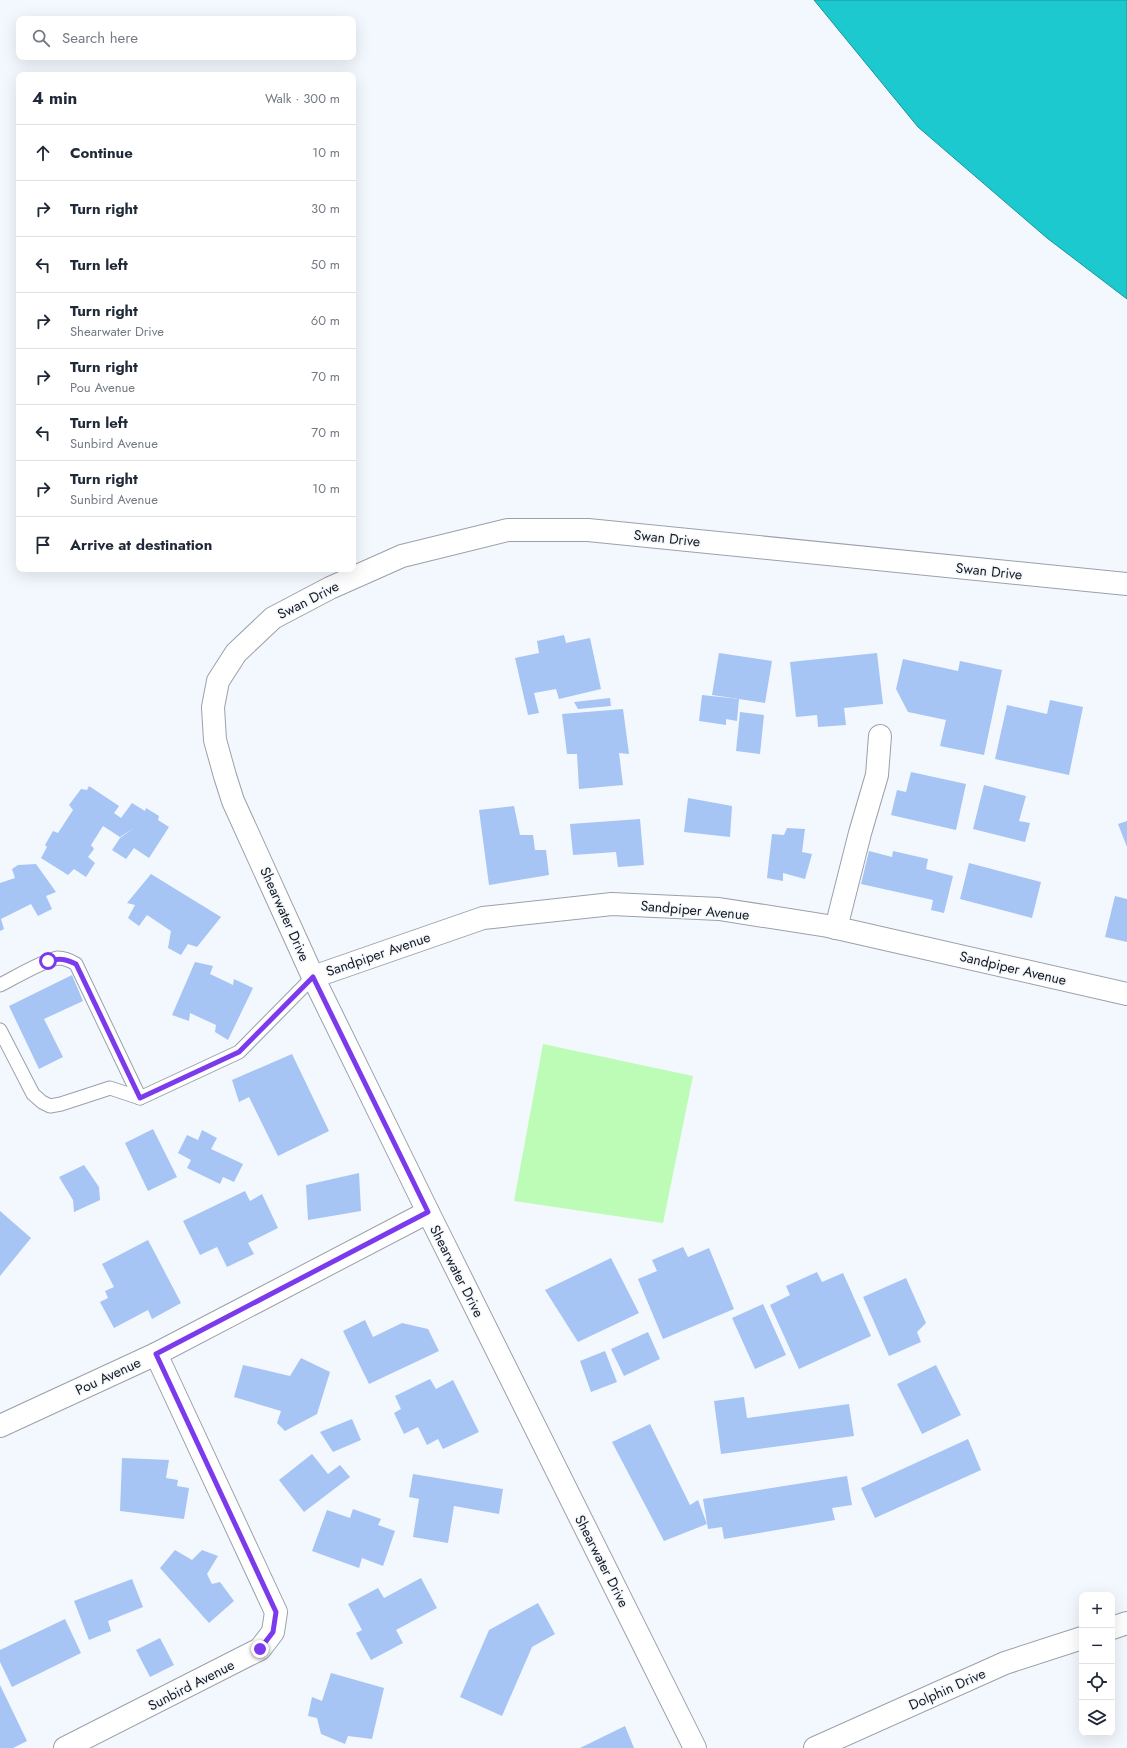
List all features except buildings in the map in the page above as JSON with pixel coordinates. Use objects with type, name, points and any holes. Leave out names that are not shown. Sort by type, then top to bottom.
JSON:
[{"type":"street","name":"Swan Drive","points":[[236,653],[273,618],[330,588],[402,556],[508,530],[588,530],[1127,584]]},
{"type":"street","name":"Shearwater Drive","points":[[236,653],[218,681],[213,707],[215,740],[234,801],[313,977],[428,1212],[695,1748]]},
{"type":"street","points":[[836,928],[860,833],[877,775],[880,736]]},
{"type":"street","name":"Sandpiper Avenue","points":[[313,977],[483,918],[612,904],[719,909],[836,928],[1127,994]]},
{"type":"street","name":"Pou Avenue","points":[[0,1426],[156,1354],[428,1212]]},
{"type":"street","name":"Sunbird Avenue","points":[[66,1748],[260,1649],[273,1632],[276,1612],[156,1354]]},
{"type":"street","points":[[1115,1627],[1127,1623]]},
{"type":"street","name":"Dolphin Drive","points":[[815,1748],[1005,1663],[1079,1639]]},
{"type":"lane","points":[[0,985],[48,961],[58,958],[68,960],[76,964],[140,1098]]},
{"type":"lane","points":[[0,1030],[34,1094],[42,1102],[50,1106],[61,1104],[110,1088],[140,1098],[239,1052],[313,977]]},
{"type":"green space","points":[[543,1044],[693,1076],[663,1223],[514,1201]]},
{"type":"water","points":[[814,0],[1127,0],[1127,299],[1047,238],[918,127]]},
{"type":"route","points":[[48,961],[58,958],[68,960],[76,964],[140,1098],[239,1052],[313,977],[428,1212],[156,1354],[276,1612],[273,1632],[260,1649]]}]
